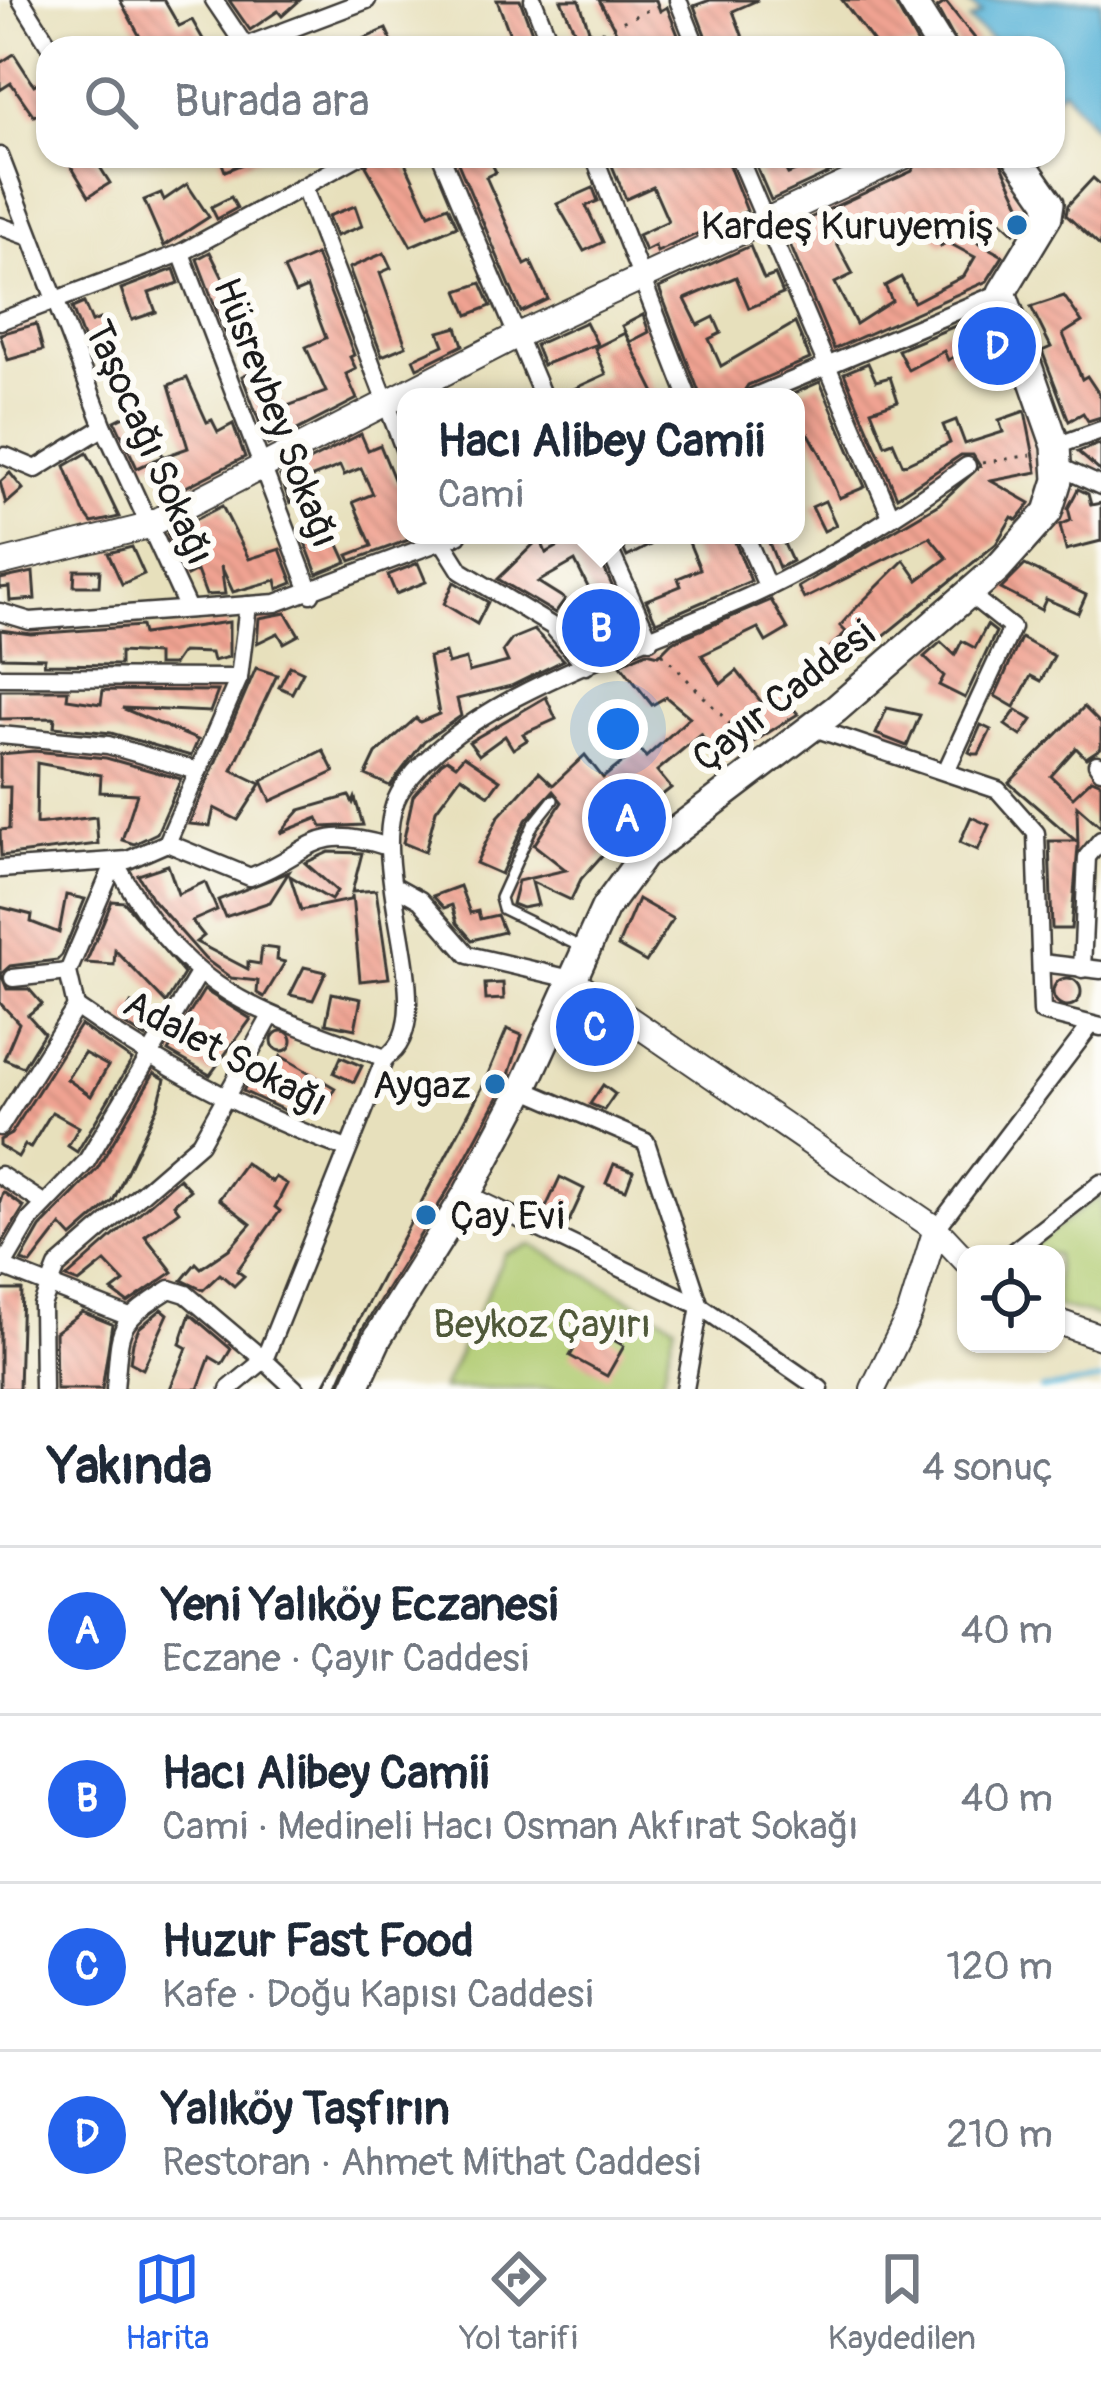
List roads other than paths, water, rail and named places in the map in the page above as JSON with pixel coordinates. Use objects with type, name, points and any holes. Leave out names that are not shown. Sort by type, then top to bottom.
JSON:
[{"type":"main road","points":[[911,0],[934,36]]},
{"type":"main road","points":[[1025,168],[1050,203],[1048,215],[1002,292],[1057,454]]},
{"type":"main road","name":"Çayır Caddesi","points":[[354,1389],[378,1337],[467,1194],[523,1089],[604,908],[653,845],[811,727],[969,594],[1048,512],[1057,454]]},
{"type":"street","points":[[21,0],[44,36]]},
{"type":"street","points":[[214,0],[235,36]]},
{"type":"street","points":[[271,36],[367,0]]},
{"type":"street","points":[[532,0],[547,36]]},
{"type":"street","points":[[675,0],[692,36]]},
{"type":"street","points":[[0,321],[181,253],[338,168]]},
{"type":"street","points":[[446,168],[539,388]]},
{"type":"street","points":[[598,168],[684,388]]},
{"type":"street","points":[[743,168],[891,516]]},
{"type":"street","points":[[417,388],[518,335],[879,168]]},
{"type":"street","name":"Taşocağı Sokağı","points":[[3,169],[146,527],[188,609]]},
{"type":"street","points":[[304,188],[397,432]]},
{"type":"street","points":[[0,226],[27,236]]},
{"type":"street","name":"Hüsrevbey Sokağı","points":[[181,253],[311,594]]},
{"type":"street","points":[[774,388],[1002,292]]},
{"type":"street","points":[[0,563],[146,527],[397,398]]},
{"type":"street","points":[[5,456],[36,470],[104,427]]},
{"type":"street","points":[[1101,430],[1057,454],[1101,486]]},
{"type":"street","points":[[229,1389],[264,1360],[386,1058],[399,1046],[407,1023],[406,967],[385,846],[400,791],[440,746],[487,714],[768,588],[968,466]]},
{"type":"street","points":[[0,612],[30,621],[248,605],[311,594],[432,544]]},
{"type":"street","points":[[449,544],[461,571],[552,626],[586,666]]},
{"type":"street","points":[[607,544],[650,640]]},
{"type":"street","points":[[750,544],[768,588]]},
{"type":"street","points":[[946,771],[1012,628],[969,594]]},
{"type":"street","points":[[167,843],[194,770],[239,678],[248,605]]},
{"type":"street","points":[[0,676],[239,678]]},
{"type":"street","points":[[811,727],[998,790],[1036,833],[1042,1012],[1096,1026],[936,1229],[910,1313],[873,1389]]},
{"type":"street","points":[[0,735],[108,745],[194,770]]},
{"type":"street","points":[[0,869],[115,862],[167,843],[250,877],[280,866],[323,837],[340,834],[385,846]]},
{"type":"street","points":[[1042,964],[1092,969],[1087,857],[1101,840]]},
{"type":"street","points":[[0,1126],[76,1007],[68,972],[115,862]]},
{"type":"street","points":[[115,862],[148,923],[198,975],[272,1016],[386,1058]]},
{"type":"street","points":[[393,885],[420,900],[467,955],[571,979],[936,1229],[957,1251]]},
{"type":"street","points":[[13,978],[68,972]]},
{"type":"street","points":[[127,1316],[0,1268],[45,1204],[86,1162],[198,975]]},
{"type":"street","name":"Adalet Sokağı","points":[[76,1007],[146,1056],[223,1097],[347,1150]]},
{"type":"street","points":[[43,1389],[47,1286],[57,1267],[200,1143],[272,1016]]},
{"type":"street","points":[[523,1089],[646,1142],[700,1306],[685,1389]]},
{"type":"street","points":[[0,1175],[45,1204]]},
{"type":"street","points":[[1022,1245],[1101,1183]]},
{"type":"street","points":[[467,1194],[700,1306],[820,1389]]},
{"type":"street","points":[[115,1389],[121,1328],[127,1316],[170,1289],[178,1289],[295,1389]]},
{"type":"street","points":[[1065,1324],[1101,1337]]},
{"type":"lane","points":[[553,800],[533,825],[501,902],[503,909],[585,949]]},
{"type":"water","points":[[964,0],[1101,0],[1101,137],[1065,92],[1065,36],[987,36],[969,21],[981,13]]},
{"type":"waterway","points":[[1041,1389],[1101,1380]]},
{"type":"place","name":"Kardeş Kuruyemiş","points":[[1017,225]]},
{"type":"place","name":"Yalıköy Taşfırın","points":[[997,346]]},
{"type":"place","name":"Hacı Alibey Camii","points":[[601,628]]},
{"type":"place","name":"Yeni Yalıköy Eczanesi","points":[[627,818]]},
{"type":"place","name":"Huzur Fast Food","points":[[595,1027]]},
{"type":"place","name":"Aygaz","points":[[495,1084]]},
{"type":"place","name":"Çay Evi","points":[[426,1215]]},
{"type":"park label","name":"Beykoz Çayırı","points":[[542,1323]]}]
